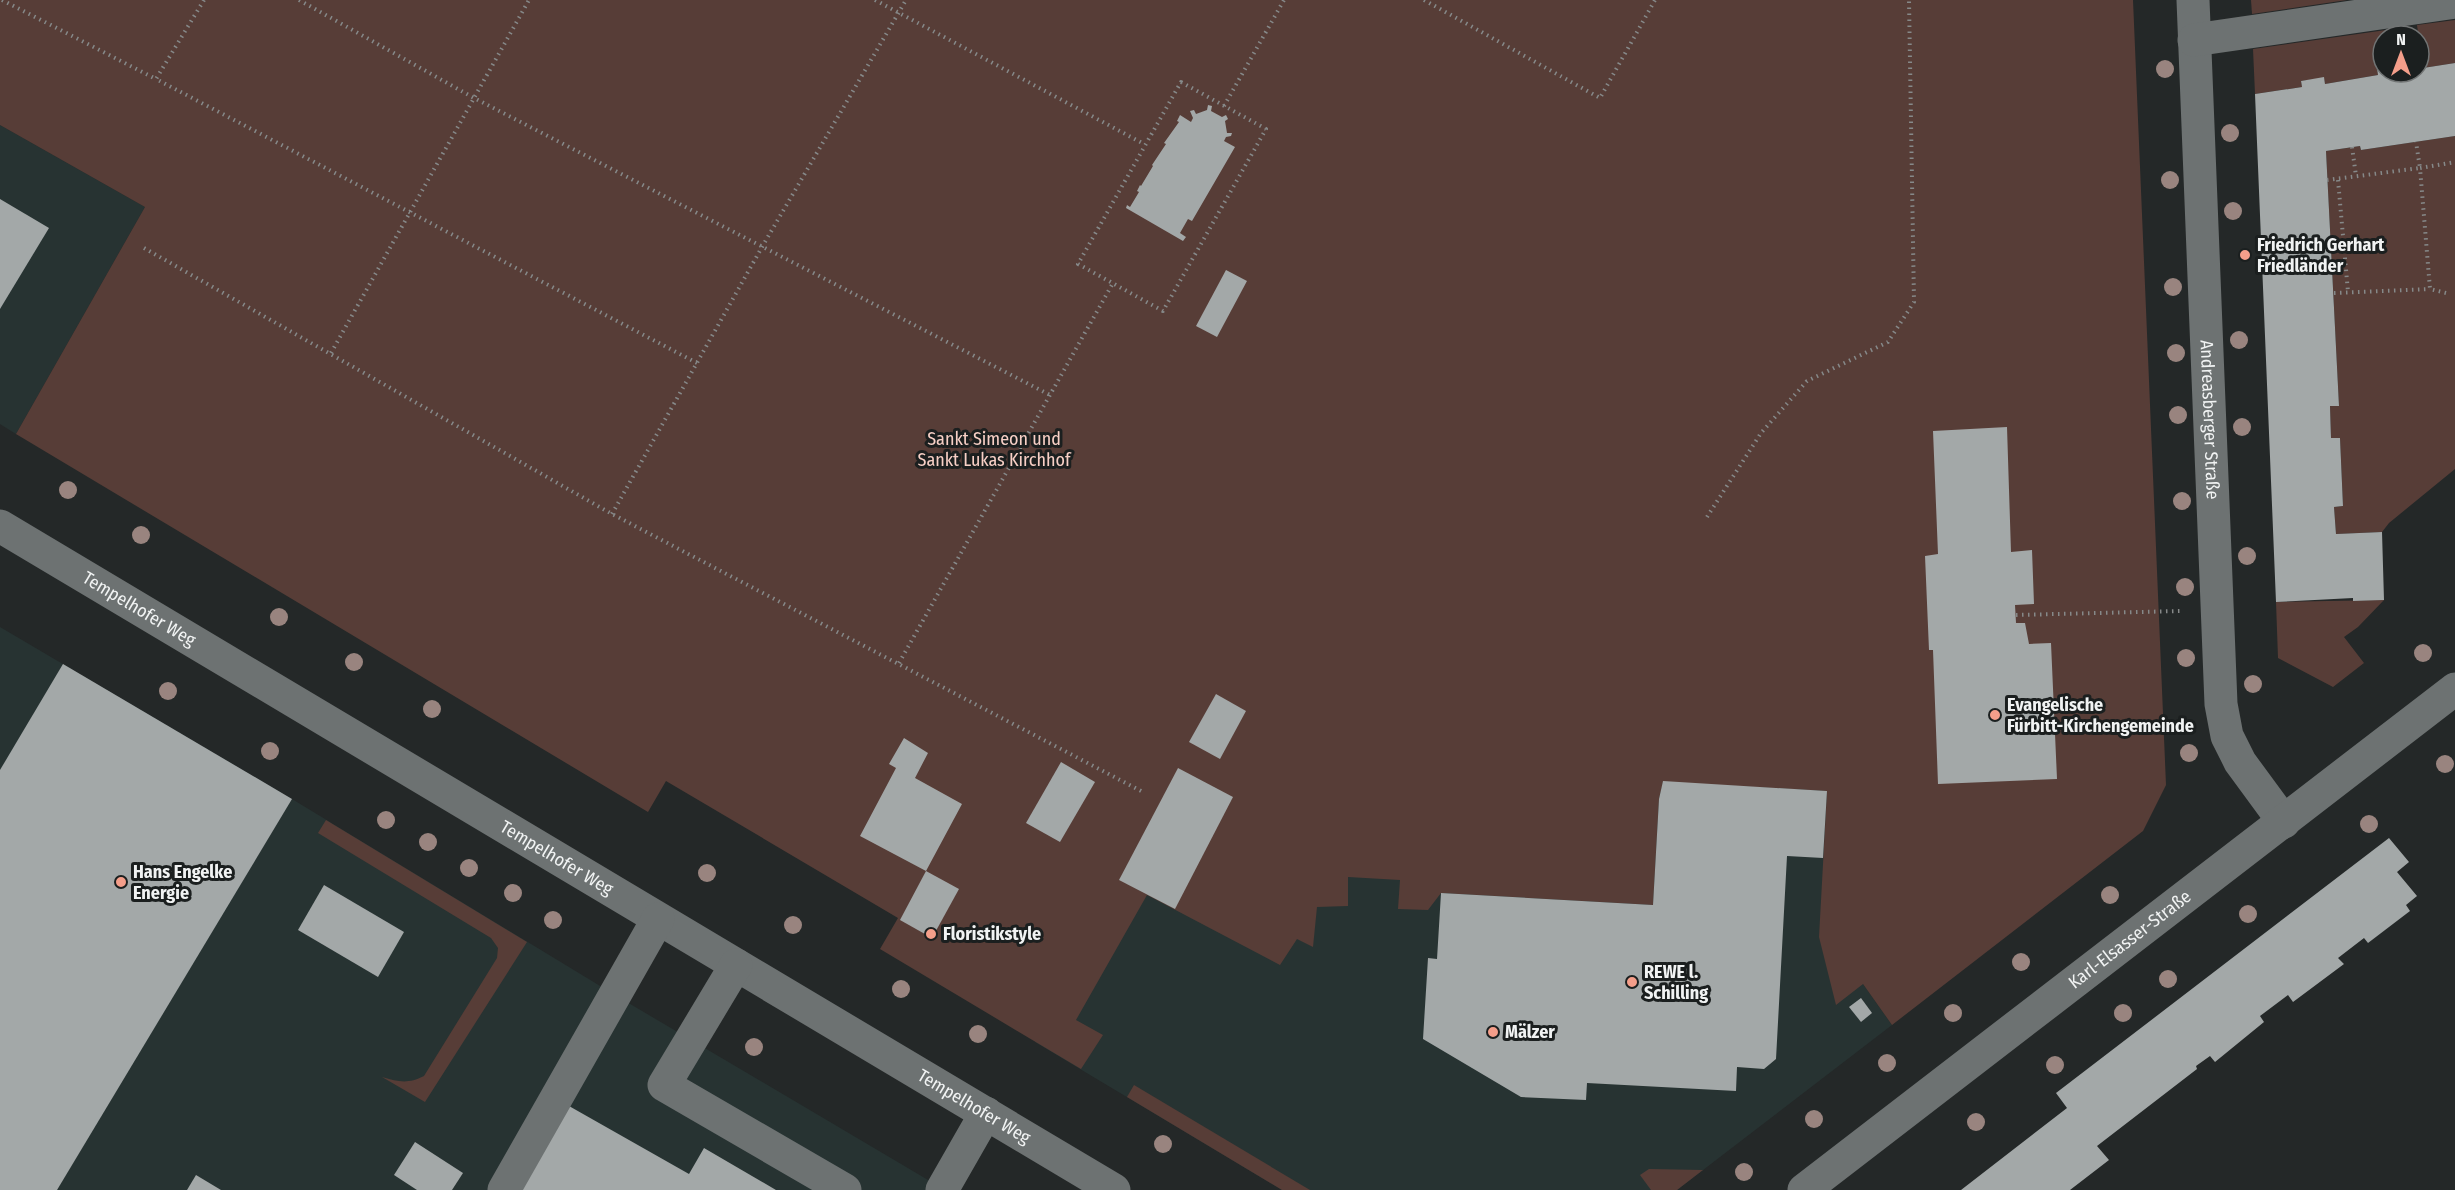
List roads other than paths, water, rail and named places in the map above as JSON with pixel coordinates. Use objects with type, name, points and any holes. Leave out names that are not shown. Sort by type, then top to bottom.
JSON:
[{"type":"street","name":"Andreasberger Straße","points":[[2193,0],[2221,705],[2228,736],[2240,762],[2284,822]]},
{"type":"street","points":[[2194,40],[2455,2]]},
{"type":"street","name":"Tempelhofer Weg","points":[[0,526],[1113,1190]]},
{"type":"street","name":"Karl-Elsasser-Straße","points":[[1804,1190],[2455,689]]},
{"type":"street","points":[[504,1190],[658,919]]},
{"type":"street","points":[[736,964],[664,1085],[845,1190]]},
{"type":"street","points":[[942,1190],[986,1113]]},
{"type":"place","name":"Friedrich Gerhart Friedländer","points":[[2245,255]]},
{"type":"place","name":"Evangelische Fürbitt-Kirchengemeinde","points":[[1995,715]]},
{"type":"place","name":"Hans Engelke Energie","points":[[121,882]]},
{"type":"place","name":"Floristikstyle","points":[[931,934]]},
{"type":"place","name":"REWE l. Schilling","points":[[1632,982]]},
{"type":"place","name":"Mälzer","points":[[1493,1032]]},
{"type":"park label","name":"Sankt Simeon und Sankt Lukas Kirchhof","points":[[994,449]]}]
